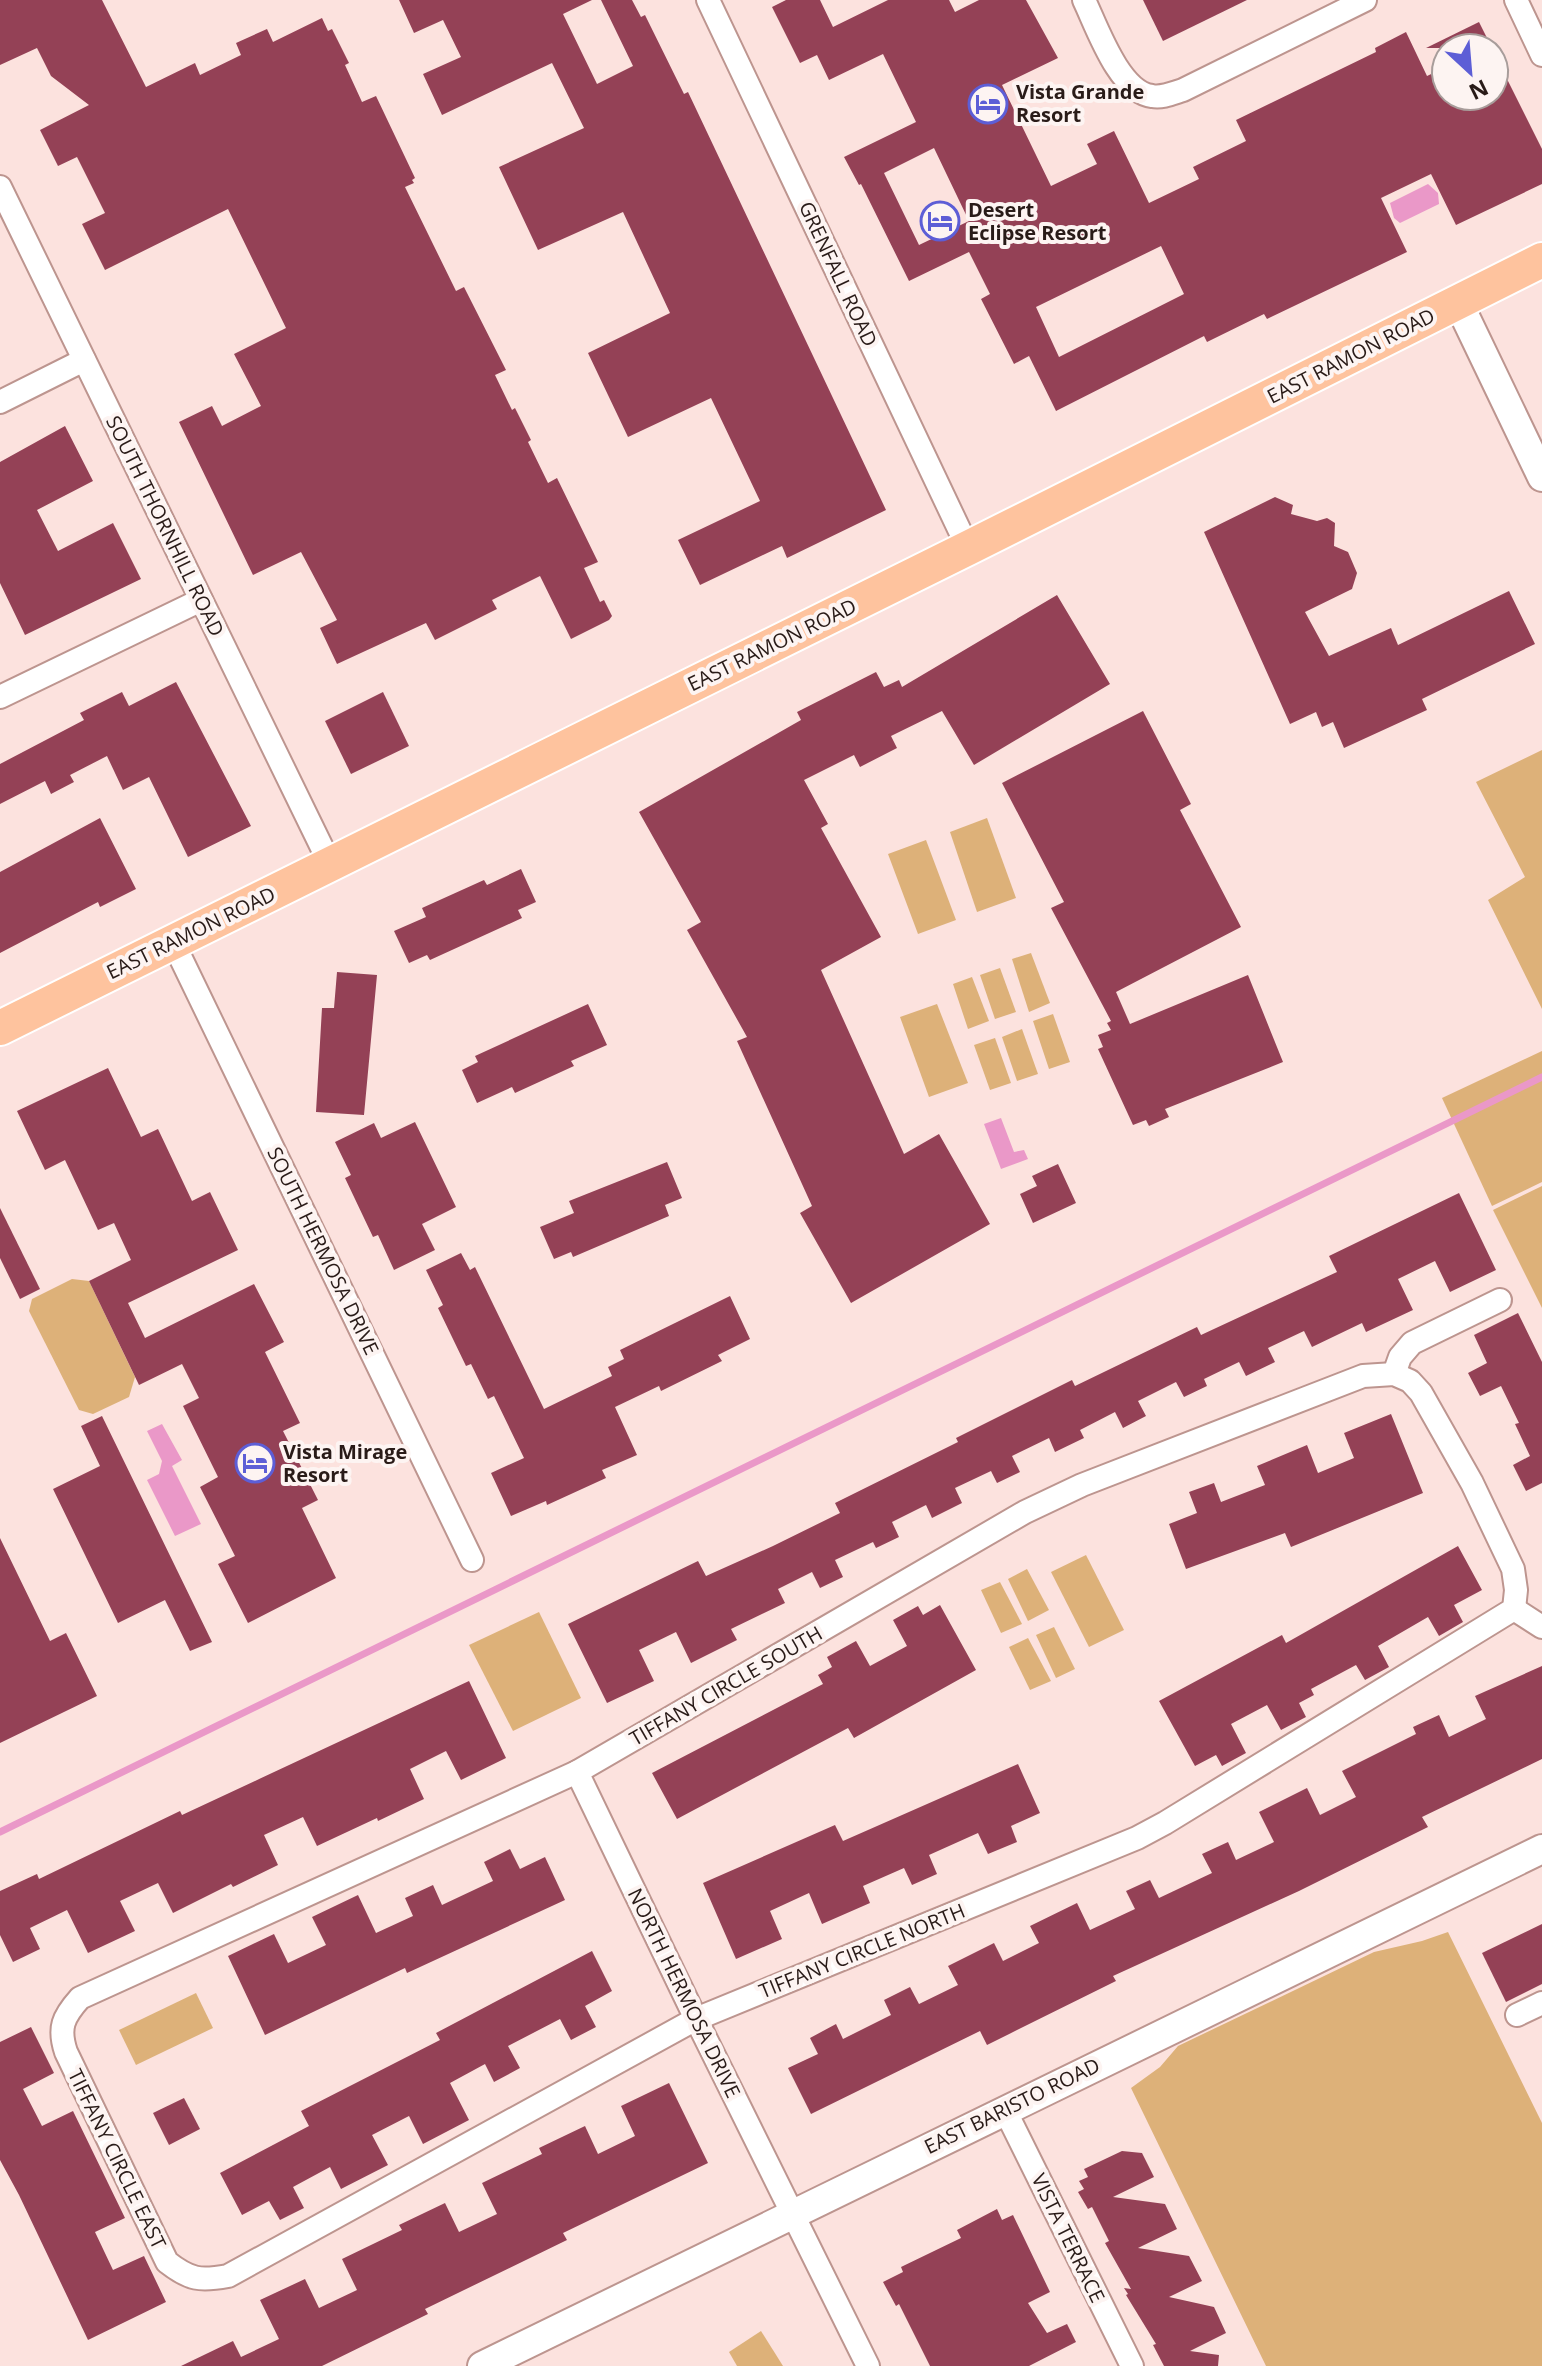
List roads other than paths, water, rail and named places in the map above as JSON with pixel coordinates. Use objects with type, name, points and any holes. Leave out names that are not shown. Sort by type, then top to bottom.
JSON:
[{"type":"main road","name":"EAST RAMON ROAD","points":[[0,1028],[1542,260]]},
{"type":"street","name":"GRENFALL ROAD","points":[[708,0],[968,548]]},
{"type":"street","points":[[1084,0],[1118,70],[1130,85],[1150,96],[1167,96],[1365,0]]},
{"type":"street","points":[[1516,0],[1542,55]]},
{"type":"street","name":"SOUTH THORNHILL ROAD","points":[[0,187],[330,864]]},
{"type":"street","points":[[1458,302],[1542,477]]},
{"type":"street","points":[[0,402],[84,360]]},
{"type":"street","points":[[0,697],[201,600]]},
{"type":"street","name":"SOUTH HERMOSA DRIVE","points":[[173,942],[472,1560]]},
{"type":"street","points":[[1500,1300],[1412,1343],[1400,1357],[1394,1374],[1410,1381],[1421,1393],[1472,1483],[1513,1569],[1516,1590],[1514,1609],[1542,1627]]},
{"type":"street","name":"TIFFANY CIRCLE SOUTH","points":[[64,2016],[80,1998],[577,1772],[1025,1512],[1082,1485],[1363,1376],[1394,1374]]},
{"type":"street","name":"TIFFANY CIRCLE NORTH","points":[[203,2280],[228,2276],[696,2019],[1137,1838],[1514,1609]]},
{"type":"street","name":"NORTH HERMOSA DRIVE","points":[[577,1772],[792,2213]]},
{"type":"street","name":"EAST BARISTO ROAD","points":[[482,2366],[1542,1849]]},
{"type":"street","points":[[1517,2015],[1542,2003]]},
{"type":"street","name":"TIFFANY CIRCLE EAST","points":[[64,2016],[60,2035],[66,2052],[167,2262],[183,2275],[203,2280]]},
{"type":"street","name":"VISTA TERRACE","points":[[1005,2110],[1132,2366]]},
{"type":"street","points":[[792,2213],[868,2366]]},
{"type":"waterway","points":[[0,1832],[1542,1077]]},
{"type":"place","name":"Vista Grande Resort","points":[[988,104]]},
{"type":"place","name":"Desert Eclipse Resort","points":[[940,221]]},
{"type":"place","name":"Vista Mirage Resort","points":[[255,1463]]}]
